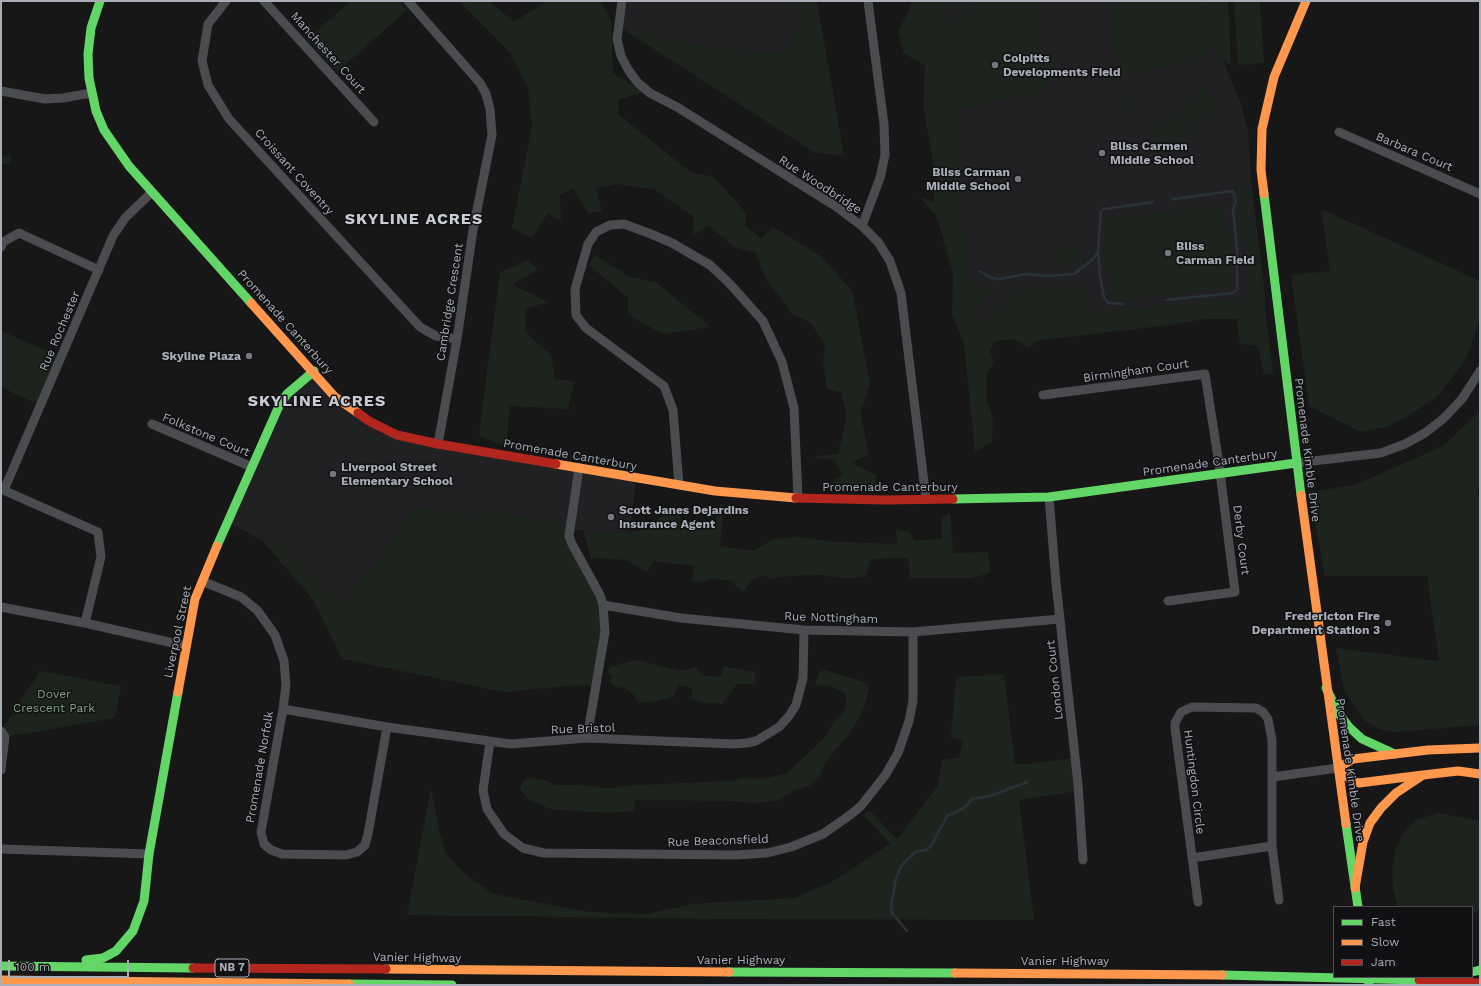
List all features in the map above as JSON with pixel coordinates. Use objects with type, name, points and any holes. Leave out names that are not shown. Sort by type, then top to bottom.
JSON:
[{"type":"main road","name":"Promenade Canterbury","points":[[100,1],[91,28],[88,54],[91,93],[104,130],[116,149],[152,192],[314,371],[335,397],[369,421],[397,435],[438,444],[715,491],[798,498],[926,500],[1049,497],[1220,472],[1296,463]]},
{"type":"main road","name":"Promenade Kimble Drive","points":[[1306,1],[1274,77],[1262,129],[1262,180],[1296,463],[1326,688],[1358,906]]},
{"type":"main road","name":"Liverpool Street","points":[[23,967],[103,958],[116,951],[133,931],[144,901],[149,854],[195,600],[279,406],[287,394],[314,371]]},
{"type":"main road","points":[[1326,688],[1339,714],[1349,727],[1362,738],[1378,748],[1396,754]]},
{"type":"main road","points":[[1480,748],[1428,750],[1353,759],[1338,768],[1352,781],[1360,783],[1458,771],[1480,774]]},
{"type":"main road","points":[[1355,888],[1363,842],[1370,823],[1381,808],[1396,793],[1423,775]]},
{"type":"main road","name":"Vanier Highway","points":[[1,966],[705,972],[1200,974],[1333,977]]},
{"type":"main road","name":"Vanier Highway","points":[[1360,978],[1480,983]]},
{"type":"main road","points":[[1400,979],[1409,978]]},
{"type":"main road","name":"NB 7","points":[[1,980],[452,985]]},
{"type":"street","name":"Croissant Coventry","points":[[226,1],[208,24],[202,61],[208,85],[229,119],[420,327],[436,336],[457,339]]},
{"type":"street","name":"Manchester Court","points":[[264,1],[374,122]]},
{"type":"street","name":"Cambridge Crescent","points":[[408,1],[471,71],[486,94],[490,109],[492,135],[473,230],[457,339],[438,444]]},
{"type":"street","name":"Rue Woodbridge","points":[[622,1],[617,39],[621,56],[629,71],[638,83],[650,93],[676,107],[835,206],[862,226],[878,242],[890,261],[901,293],[926,500]]},
{"type":"street","points":[[862,226],[880,178],[885,155],[884,124],[868,1]]},
{"type":"street","points":[[1,91],[45,99],[63,98],[91,93]]},
{"type":"street","name":"Barbara Court","points":[[1339,132],[1480,194]]},
{"type":"street","name":"Rue Rochester","points":[[2,489],[118,226],[152,192]]},
{"type":"street","points":[[679,485],[673,410],[664,386],[586,328],[576,316],[575,289],[588,244],[596,232],[610,225],[624,224],[652,234],[672,243],[710,265],[730,284],[763,321],[782,362],[794,408],[798,498]]},
{"type":"street","points":[[1,247],[3,242],[19,233],[99,270]]},
{"type":"street","points":[[1296,463],[1381,453],[1405,444],[1425,433],[1444,419],[1462,399],[1480,371]]},
{"type":"street","name":"Birmingham Court","points":[[1043,395],[1205,374],[1220,472]]},
{"type":"street","name":"Folkstone Court","points":[[152,424],[252,467]]},
{"type":"street","points":[[579,468],[569,536],[600,595],[603,605],[605,632],[587,738]]},
{"type":"street","name":"Derby Court","points":[[1168,602],[1235,592],[1220,472]]},
{"type":"street","points":[[2,489],[98,532],[102,557],[85,623]]},
{"type":"street","name":"London Court","points":[[1049,497],[1060,619],[1078,784],[1083,860]]},
{"type":"street","name":"Promenade Norfolk","points":[[202,581],[242,597],[257,610],[268,624],[280,648],[286,672],[283,709],[261,832],[264,844],[272,850],[282,854],[346,855],[357,852],[364,845],[368,834],[387,727]]},
{"type":"street","name":"Rue Nottingham","points":[[603,605],[681,618],[804,630],[913,632],[1060,619]]},
{"type":"street","points":[[1,607],[85,623],[186,646]]},
{"type":"street","name":"Rue Bristol","points":[[283,709],[387,727],[511,744],[587,738],[733,744],[756,741],[779,727],[796,705],[803,678],[804,630]]},
{"type":"street","name":"Rue Beaconsfield","points":[[490,742],[483,790],[486,805],[498,828],[511,841],[523,848],[544,853],[736,855],[767,853],[791,848],[823,834],[861,806],[886,774],[898,753],[913,701],[913,632]]},
{"type":"street","name":"Huntingdon Circle","points":[[1198,902],[1175,728],[1177,717],[1181,712],[1192,706],[1256,708],[1263,712],[1270,727],[1272,846],[1279,900]]},
{"type":"street","points":[[1,731],[5,737],[1,770]]},
{"type":"street","points":[[1272,777],[1338,768]]},
{"type":"street","points":[[1192,858],[1272,846]]},
{"type":"street","points":[[1,849],[149,854]]},
{"type":"shaded area","points":[[622,1],[813,1],[832,131],[618,26]]},
{"type":"shaded area","name":"Bliss Carmen Middle School","points":[[924,1],[1219,1],[1219,43],[1226,68],[1241,104],[1248,130],[1251,182],[1266,302],[1103,319],[976,324]]},
{"type":"shaded area","points":[[314,371],[369,421],[428,443],[636,478],[630,532],[569,529],[560,523],[478,509],[476,517],[411,506],[394,538],[341,606],[312,598],[262,540],[227,522],[279,406]]},
{"type":"green space","points":[[351,1],[399,1],[407,10],[337,72],[307,39]]},
{"type":"green space","points":[[459,1],[489,1],[514,22],[547,1],[600,1],[611,19],[613,73],[643,92],[618,100],[619,115],[692,173],[714,177],[746,213],[745,226],[761,238],[773,227],[819,255],[852,290],[870,384],[860,413],[869,454],[852,463],[876,475],[876,490],[822,489],[842,474],[834,460],[811,457],[838,454],[847,416],[841,392],[827,389],[823,363],[825,346],[811,323],[792,314],[764,275],[756,253],[734,247],[708,225],[692,237],[694,217],[654,189],[616,184],[596,188],[602,212],[588,213],[573,188],[560,195],[561,221],[548,213],[532,238],[512,228],[532,126],[528,88],[510,53]]},
{"type":"green space","points":[[794,1],[817,1],[844,156],[814,152],[618,26],[688,44],[773,54],[781,52],[788,46],[796,31]]},
{"type":"green space","points":[[913,1],[945,1],[951,27],[955,20],[972,6],[984,1],[1037,1],[1051,90],[955,110],[968,276],[973,289],[993,289],[975,315],[983,322],[1008,297],[1020,290],[1037,287],[1054,291],[1084,285],[1088,292],[1089,312],[1243,299],[1250,293],[1239,188],[1247,186],[1251,190],[1273,375],[1264,374],[1258,346],[1240,344],[1237,319],[1205,319],[1171,325],[1039,340],[1029,348],[1014,339],[995,342],[990,351],[994,363],[987,372],[986,395],[993,421],[992,442],[975,452],[964,343],[952,315],[953,273],[937,217],[919,196],[933,202],[937,181],[923,107],[925,66],[904,53],[898,32]]},
{"type":"green space","points":[[1115,1],[1228,1],[1231,65],[1218,59],[1203,5],[1210,47],[1205,59],[1119,74],[1110,33]]},
{"type":"green space","points":[[1234,1],[1260,2],[1264,63],[1238,65]]},
{"type":"green space","points":[[1203,87],[1221,109],[1210,118],[1192,95]]},
{"type":"green space","points":[[1132,95],[1139,102],[1128,112],[1121,105]]},
{"type":"green space","points":[[1188,99],[1206,121],[1196,130],[1178,107]]},
{"type":"green space","points":[[1173,111],[1191,134],[1181,142],[1162,120]]},
{"type":"green space","points":[[1158,123],[1176,146],[1166,154],[1148,132]]},
{"type":"green space","points":[[1,155],[11,156],[11,163],[1,165]]},
{"type":"green space","name":"Bliss Carman Field","points":[[1224,205],[1233,287],[1112,301],[1102,219]]},
{"type":"green space","points":[[1321,209],[1480,281],[1480,320],[1466,358],[1438,396],[1408,416],[1386,427],[1361,432],[1309,406],[1291,275],[1330,271]]},
{"type":"green space","points":[[1079,245],[1081,260],[1055,263],[1053,249]]},
{"type":"green space","points":[[594,255],[631,277],[655,282],[711,327],[662,334],[628,314],[628,298],[589,265]]},
{"type":"green space","points":[[529,260],[537,270],[513,285],[548,302],[525,309],[526,333],[551,355],[555,379],[574,382],[568,409],[510,406],[506,446],[479,436],[500,272]]},
{"type":"green space","points":[[1,331],[62,357],[41,406],[1,387]]},
{"type":"green space","points":[[1480,411],[1480,487],[1477,489],[1480,502],[1480,725],[1395,732],[1379,729],[1365,721],[1353,705],[1343,686],[1336,648],[1439,661],[1427,576],[1325,576],[1309,492],[1355,485],[1443,446]]},
{"type":"green space","points":[[720,504],[724,504],[720,546],[753,551],[774,539],[799,537],[836,542],[897,544],[896,529],[909,532],[915,540],[942,539],[941,518],[950,512],[953,553],[988,552],[991,573],[970,578],[910,578],[908,558],[871,559],[865,577],[846,578],[821,575],[787,576],[768,579],[768,575],[754,578],[743,592],[730,580],[711,579],[706,582],[691,581],[695,566],[654,561],[647,572],[626,560],[591,558],[583,530],[630,532],[648,528],[669,510],[676,507],[681,512],[680,526],[704,529],[715,523],[717,510]]},
{"type":"green space","points":[[411,506],[476,517],[477,509],[560,523],[569,529],[603,605],[598,687],[578,685],[504,692],[342,659],[312,598],[262,540],[268,538],[275,539],[341,606],[394,538]]},
{"type":"green space","points":[[636,660],[680,671],[697,667],[701,675],[721,677],[723,666],[755,672],[756,685],[737,684],[722,704],[700,702],[691,698],[693,688],[678,685],[674,696],[658,701],[639,703],[633,694],[625,688],[615,687],[610,681],[612,676],[608,672],[610,667]]},
{"type":"green space","points":[[825,670],[867,683],[869,689],[863,710],[854,727],[824,764],[821,774],[809,786],[792,791],[779,800],[757,803],[732,801],[635,800],[635,811],[607,813],[550,809],[529,800],[520,789],[523,781],[529,778],[546,780],[554,785],[580,785],[606,788],[637,785],[733,781],[741,778],[761,779],[786,774],[822,740],[838,716],[840,717],[846,708],[846,694],[831,686],[815,685],[819,672]]},
{"type":"green space","name":"Dover Crescent Park","points":[[40,671],[121,686],[115,718],[5,737],[1,731]]},
{"type":"green space","points":[[1004,674],[1015,765],[1075,758],[1078,791],[1019,800],[1034,920],[715,919],[407,915],[431,788],[439,830],[446,854],[462,871],[493,894],[589,912],[647,914],[691,904],[795,898],[835,880],[890,844],[864,815],[869,810],[897,839],[938,786],[942,760],[959,758],[963,740],[951,737],[956,677]]},
{"type":"green space","points":[[1439,813],[1480,821],[1480,912],[1473,913],[1473,906],[1398,906],[1393,889],[1392,869],[1396,849],[1404,833],[1416,820]]},
{"type":"waterway","points":[[1173,199],[1233,191]]},
{"type":"waterway","points":[[1166,300],[1232,293],[1237,290],[1237,248],[1233,209],[1236,201],[1233,191]]},
{"type":"waterway","points":[[980,271],[991,278],[999,279],[1027,274],[1048,276],[1074,274],[1092,260],[1098,252],[1101,211],[1104,209],[1153,202]]},
{"type":"waterway","points":[[1098,252],[1104,297],[1108,303],[1124,304]]},
{"type":"waterway","points":[[907,931],[892,913],[891,907],[896,878],[902,865],[915,852],[926,850],[931,846],[947,816],[964,808],[972,799],[990,796],[1027,782]]},
{"type":"traffic: fast","points":[[100,1],[91,28],[88,54],[89,78],[96,111],[104,130],[129,166],[251,303]]},
{"type":"traffic: fast","points":[[1264,194],[1301,495]]},
{"type":"traffic: fast","points":[[217,546],[279,406],[287,394],[314,371]]},
{"type":"traffic: fast","points":[[953,499],[1049,497],[1296,463]]},
{"type":"traffic: fast","points":[[1326,688],[1339,714],[1349,727],[1362,739],[1395,754]]},
{"type":"traffic: fast","points":[[144,901],[149,854],[178,692]]},
{"type":"traffic: fast","points":[[1346,824],[1358,906]]},
{"type":"traffic: fast","points":[[86,960],[103,958],[116,951],[133,931],[144,901]]},
{"type":"traffic: fast","points":[[1,966],[193,968]]},
{"type":"traffic: fast","points":[[1473,972],[1480,970]]},
{"type":"traffic: fast","points":[[729,972],[955,973]]},
{"type":"traffic: fast","points":[[1222,975],[1333,978]]},
{"type":"traffic: fast","points":[[1340,978],[1419,980]]},
{"type":"traffic: fast","points":[[1368,978],[1369,985]]},
{"type":"traffic: fast","points":[[349,984],[452,985]]},
{"type":"traffic: slow","points":[[1264,194],[1261,170],[1262,129],[1274,77],[1306,1]]},
{"type":"traffic: slow","points":[[251,303],[335,397],[358,413]]},
{"type":"traffic: slow","points":[[556,464],[715,491],[796,498]]},
{"type":"traffic: slow","points":[[1301,495],[1346,824]]},
{"type":"traffic: slow","points":[[178,692],[195,599],[217,546]]},
{"type":"traffic: slow","points":[[1423,775],[1359,783],[1352,781],[1338,768],[1353,759],[1428,750],[1480,748]]},
{"type":"traffic: slow","points":[[1355,888],[1363,842],[1370,823],[1381,808],[1396,793],[1423,775],[1458,771],[1480,774]]},
{"type":"traffic: slow","points":[[386,969],[729,972]]},
{"type":"traffic: slow","points":[[955,973],[1222,975]]},
{"type":"traffic: slow","points":[[1,980],[349,984]]},
{"type":"traffic: jam","points":[[358,413],[369,421],[397,435],[438,444],[556,464]]},
{"type":"traffic: jam","points":[[796,498],[885,500],[953,499]]},
{"type":"traffic: jam","points":[[193,968],[386,969]]},
{"type":"traffic: jam","points":[[1419,980],[1480,983]]},
{"type":"place","name":"Colpitts Developments Field","points":[[995,65]]},
{"type":"place","name":"Bliss Carmen Middle School","points":[[1102,153]]},
{"type":"place","name":"Bliss Carman Middle School","points":[[1018,179]]},
{"type":"place","name":"Bliss Carman Field","points":[[1168,253]]},
{"type":"place","name":"Skyline Plaza","points":[[249,356]]},
{"type":"place","name":"Liverpool Street Elementary School","points":[[333,474]]},
{"type":"place","name":"Scott Janes Dejardins Insurance Agent","points":[[611,517]]},
{"type":"place","name":"Fredericton Fire Department Station 3","points":[[1388,623]]},
{"type":"district","name":"SKYLINE ACRES","points":[[414,219]]},
{"type":"district","name":"SKYLINE ACRES","points":[[317,401]]}]
